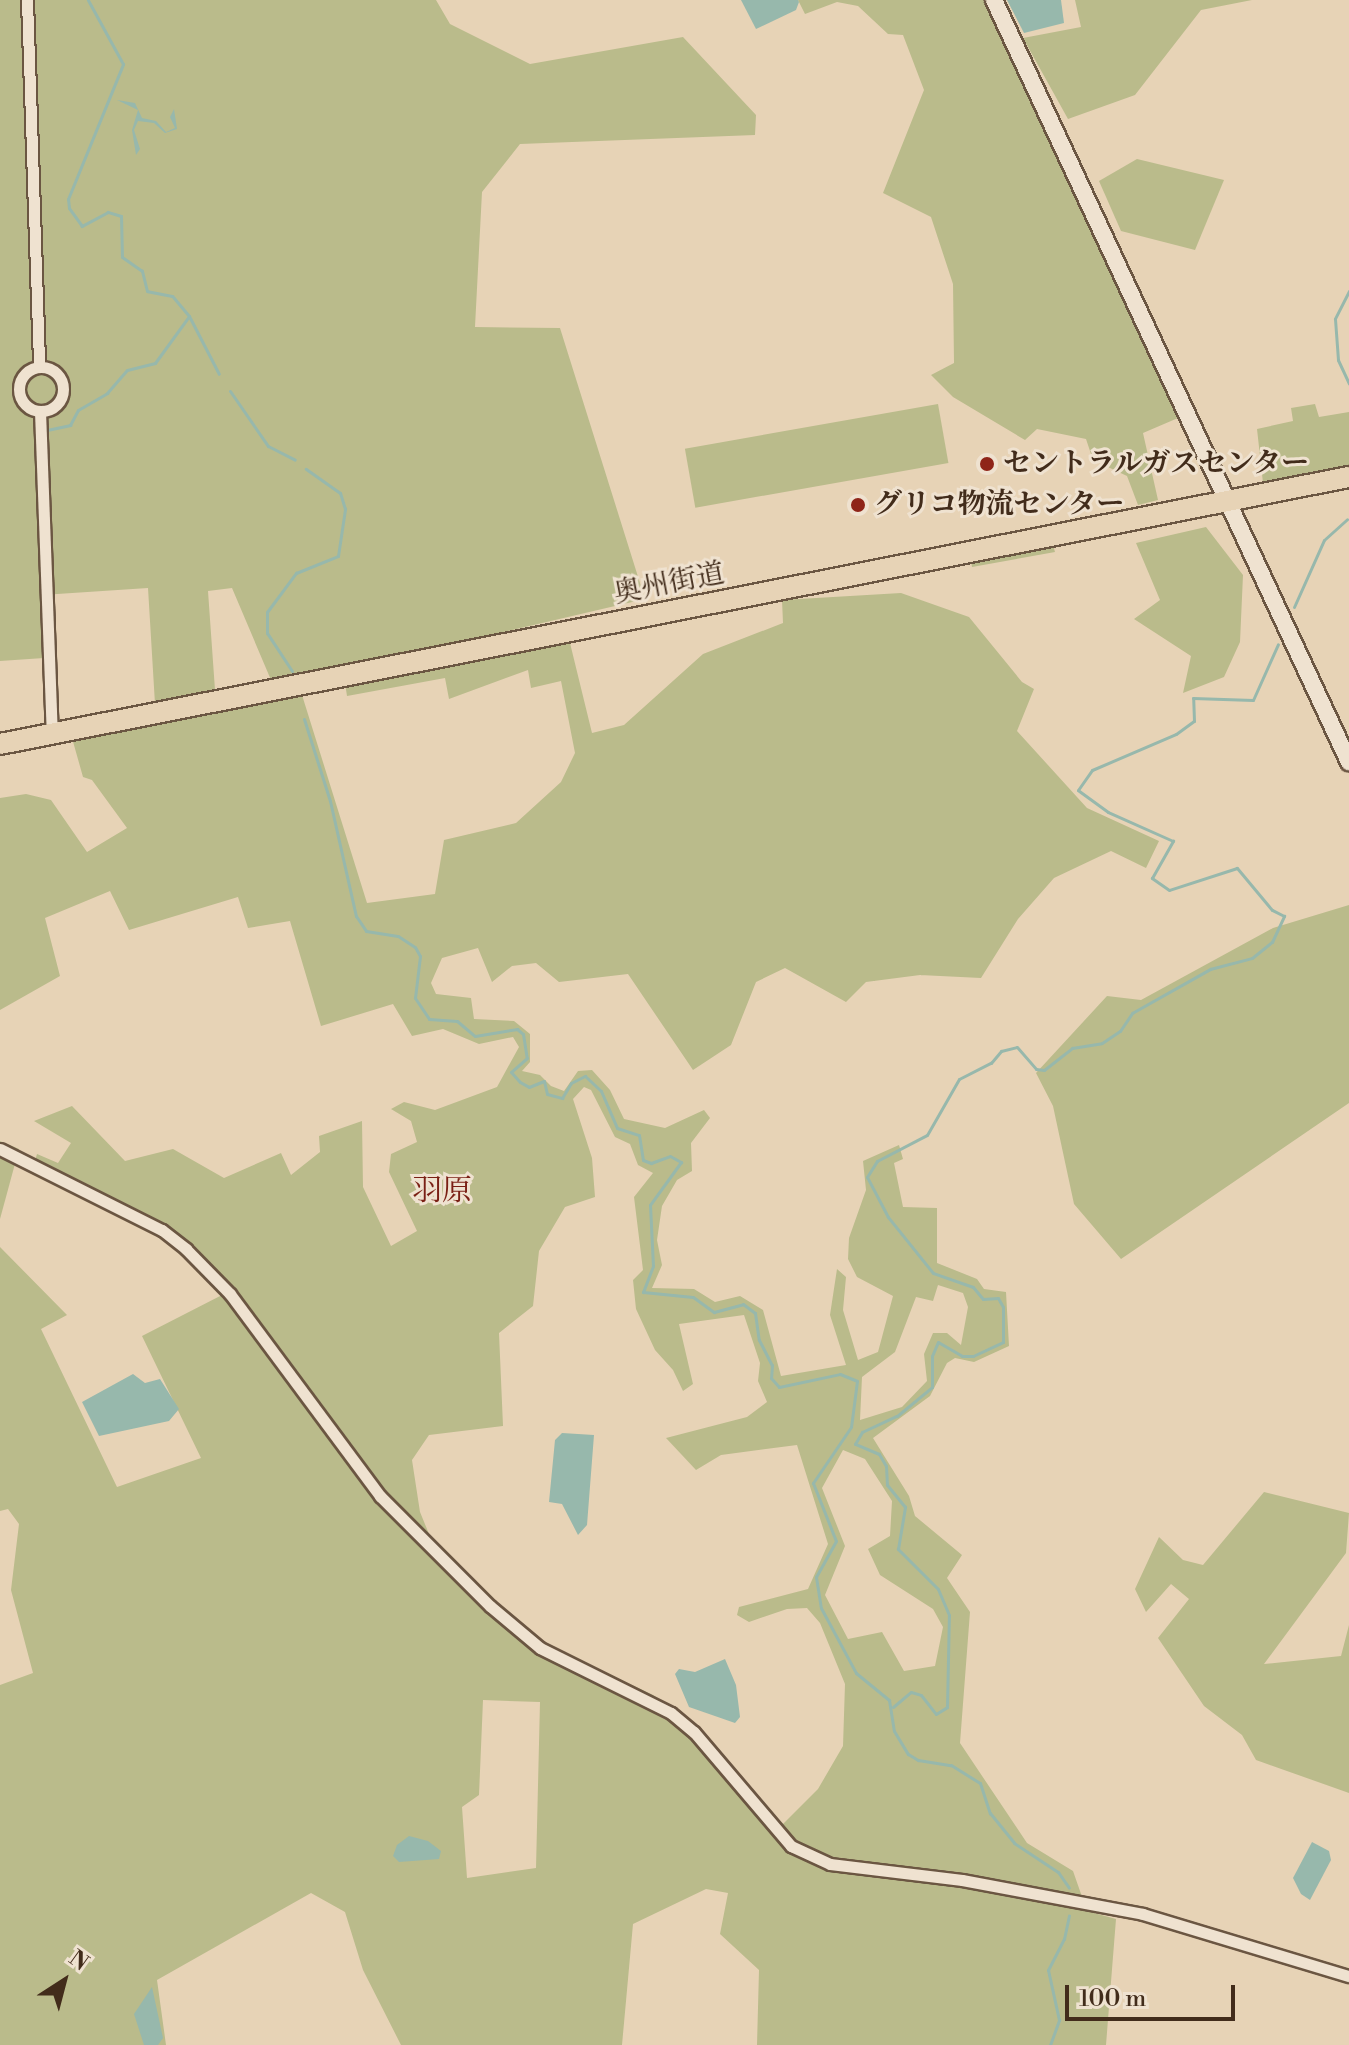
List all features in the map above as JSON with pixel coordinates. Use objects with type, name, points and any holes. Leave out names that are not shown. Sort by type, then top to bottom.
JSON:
[{"type":"highway","name":"奥州街道","points":[[0,744],[1349,477]]},
{"type":"street","points":[[27,0],[39,367]]},
{"type":"street","points":[[994,0],[1349,762]]},
{"type":"street","points":[[39,367],[54,371],[63,390],[53,408],[40,411],[26,405],[19,393],[22,377],[39,367]]},
{"type":"street","points":[[40,411],[52,734]]},
{"type":"street","points":[[0,1149],[162,1230],[195,1256],[230,1294],[380,1496],[490,1606],[540,1648],[671,1713],[694,1732],[791,1846],[830,1864],[962,1880],[1143,1914],[1349,1976]]},
{"type":"green space","points":[[0,0],[436,0],[450,24],[530,64],[683,37],[756,115],[755,135],[520,144],[482,192],[475,327],[560,328],[645,599],[340,670],[271,680],[232,588],[208,591],[215,690],[155,704],[148,588],[42,595],[44,658],[0,661]]},
{"type":"green space","points":[[798,0],[988,0],[1178,418],[1143,433],[1158,500],[1138,505],[1127,476],[1093,460],[1086,439],[1037,429],[1025,440],[953,397],[931,375],[954,363],[953,284],[931,217],[883,193],[924,90],[903,35],[888,34],[858,6],[837,2],[805,14]]},
{"type":"green space","points":[[1075,0],[1252,0],[1201,10],[1135,95],[1068,119],[1023,38],[1081,27]]},
{"type":"green space","points":[[1137,159],[1224,180],[1195,250],[1121,231],[1099,181]]},
{"type":"green space","points":[[938,404],[948,463],[695,508],[685,449]]},
{"type":"green space","points":[[1315,404],[1319,417],[1349,412],[1349,465],[1263,483],[1257,429],[1293,421],[1291,408]]},
{"type":"green space","points":[[1206,527],[1243,575],[1240,642],[1224,677],[1183,693],[1191,656],[1134,619],[1160,600],[1136,543]]},
{"type":"green space","points":[[1053,545],[1055,552],[972,567],[971,561]]},
{"type":"green space","points":[[901,593],[969,617],[1022,682],[1034,689],[1017,731],[1087,808],[1159,841],[1146,868],[1111,851],[1054,878],[1018,919],[981,978],[920,975],[866,982],[846,1002],[785,968],[756,982],[731,1045],[693,1070],[628,974],[559,982],[536,963],[512,966],[492,982],[478,948],[442,958],[431,983],[436,994],[471,998],[474,1019],[514,1021],[530,1034],[530,1062],[522,1071],[540,1075],[551,1086],[564,1091],[578,1071],[592,1070],[610,1090],[624,1119],[665,1128],[704,1110],[710,1118],[691,1143],[692,1171],[677,1180],[662,1206],[657,1240],[662,1265],[652,1288],[694,1289],[715,1302],[740,1296],[763,1310],[781,1376],[846,1365],[830,1315],[837,1269],[846,1277],[843,1310],[858,1360],[878,1352],[893,1296],[857,1277],[848,1259],[849,1238],[866,1190],[863,1161],[899,1145],[903,1159],[894,1163],[903,1207],[937,1208],[937,1263],[977,1279],[984,1289],[1006,1292],[1009,1346],[974,1362],[955,1358],[947,1363],[930,1396],[873,1438],[909,1496],[915,1516],[962,1555],[947,1578],[970,1612],[960,1743],[1027,1843],[1073,1871],[1087,1911],[1116,1919],[1106,2045],[757,2045],[759,1970],[720,1934],[728,1893],[706,1889],[633,1924],[622,2045],[401,2045],[363,1970],[345,1912],[311,1893],[157,1980],[166,2045],[0,2045],[0,1685],[33,1673],[11,1590],[19,1524],[8,1509],[0,1511],[0,1247],[67,1315],[41,1329],[117,1487],[201,1458],[142,1336],[224,1294],[213,1269],[164,1228],[35,1161],[37,1154],[58,1163],[71,1143],[34,1121],[72,1106],[125,1161],[173,1149],[224,1178],[281,1153],[291,1175],[320,1152],[319,1136],[362,1121],[363,1187],[391,1246],[417,1231],[389,1172],[391,1154],[417,1142],[411,1121],[391,1109],[404,1102],[435,1110],[497,1087],[519,1047],[513,1037],[479,1044],[443,1029],[412,1036],[393,1004],[321,1026],[290,921],[248,928],[238,897],[129,930],[110,891],[45,918],[60,976],[0,1010],[0,798],[26,794],[51,800],[87,852],[127,828],[92,780],[83,777],[72,738],[302,695],[367,903],[435,894],[444,840],[516,823],[561,782],[575,753],[561,681],[531,688],[528,670],[449,699],[445,678],[347,696],[345,683],[570,643],[592,733],[624,725],[703,654],[783,623],[782,600]],"holes":[[[584,1087],[591,1090],[615,1137],[630,1144],[638,1165],[653,1173],[634,1197],[643,1270],[633,1280],[636,1309],[655,1350],[673,1370],[683,1391],[693,1384],[679,1324],[744,1315],[760,1363],[758,1381],[767,1402],[747,1417],[666,1438],[696,1470],[721,1455],[797,1445],[828,1544],[808,1589],[739,1607],[737,1615],[749,1622],[787,1609],[807,1608],[820,1623],[845,1684],[843,1746],[818,1789],[782,1825],[692,1722],[653,1695],[550,1646],[512,1617],[429,1534],[420,1512],[412,1460],[429,1435],[503,1426],[499,1333],[533,1306],[539,1251],[565,1207],[595,1197],[592,1158],[573,1099]],[[938,1285],[963,1293],[968,1307],[961,1345],[947,1333],[933,1333],[924,1354],[927,1381],[902,1407],[860,1420],[862,1377],[895,1352],[916,1297],[933,1301]],[[843,1450],[865,1459],[892,1501],[890,1536],[868,1549],[880,1575],[933,1609],[943,1627],[935,1666],[904,1671],[882,1632],[848,1639],[825,1595],[845,1546],[822,1488]],[[483,1700],[540,1702],[536,1868],[467,1878],[462,1807],[479,1795]]]},
{"type":"green space","points":[[1349,905],[1349,1103],[1121,1259],[1074,1204],[1053,1106],[1036,1073],[1107,996],[1141,1000],[1273,928]]},
{"type":"green space","points":[[0,1141],[19,1149],[0,1219]]},
{"type":"green space","points":[[1264,1492],[1349,1513],[1346,1553],[1264,1664],[1341,1656],[1349,1625],[1349,1793],[1256,1760],[1242,1735],[1204,1706],[1158,1638],[1189,1599],[1171,1584],[1146,1612],[1135,1589],[1159,1537],[1183,1560],[1203,1565]]},
{"type":"water","points":[[741,0],[799,2],[796,10],[756,29]]},
{"type":"water","points":[[1007,0],[1061,0],[1064,23],[1024,33]]},
{"type":"water","points":[[117,100],[135,103],[142,118],[156,121],[166,132],[175,128],[170,117],[174,109],[177,129],[165,133],[154,123],[138,121],[134,130],[140,149],[136,155],[132,130],[138,110]]},
{"type":"water","points":[[133,1374],[145,1383],[160,1379],[179,1409],[169,1421],[99,1436],[82,1402]]},
{"type":"water","points":[[562,1433],[594,1435],[587,1525],[578,1535],[562,1504],[549,1502],[555,1440]]},
{"type":"water","points":[[725,1659],[736,1685],[740,1717],[735,1723],[689,1707],[675,1674],[679,1669],[695,1672]]},
{"type":"water","points":[[409,1836],[428,1841],[441,1851],[439,1859],[399,1862],[393,1856],[397,1845]]},
{"type":"water","points":[[1312,1842],[1329,1851],[1331,1860],[1310,1900],[1301,1894],[1293,1878]]},
{"type":"water","points":[[152,1987],[163,2038],[158,2045],[144,2045],[134,2014]]},
{"type":"waterway","points":[[47,430],[70,425],[78,410],[107,393],[127,370],[155,363],[189,316],[172,296],[147,291],[142,271],[122,257],[121,216],[108,212],[82,226],[69,208],[68,199],[123,64],[88,0]]},
{"type":"waterway","points":[[1349,291],[1335,319],[1338,360],[1349,384]]},
{"type":"waterway","points":[[189,316],[219,374]]},
{"type":"waterway","points":[[230,391],[268,446],[295,460]]},
{"type":"waterway","points":[[292,671],[267,633],[267,612],[296,573],[338,556],[345,509],[340,493],[306,469]]},
{"type":"waterway","points":[[1294,607],[1324,540],[1347,519]]},
{"type":"waterway","points":[[893,1707],[911,1692],[921,1695],[936,1714],[947,1707],[949,1615],[938,1589],[898,1549],[905,1507],[887,1485],[886,1466],[879,1454],[855,1444],[862,1432],[897,1416],[932,1387],[932,1356],[938,1342],[962,1356],[973,1356],[1003,1342],[1003,1307],[998,1298],[983,1299],[973,1287],[933,1273],[888,1217],[867,1177],[877,1161],[927,1135],[959,1079],[991,1063],[1001,1051],[1017,1047],[1036,1069],[1044,1070],[1072,1048],[1102,1043],[1120,1031],[1132,1013],[1210,969],[1252,958],[1272,942],[1284,916],[1272,910],[1237,868],[1169,890],[1152,878],[1173,841],[1108,812],[1078,790],[1092,770],[1176,734],[1194,721],[1193,698],[1253,700],[1278,644]]},
{"type":"waterway","points":[[304,719],[330,801],[356,916],[366,931],[398,936],[415,947],[420,956],[415,998],[429,1019],[457,1021],[475,1036],[517,1029],[523,1034],[527,1058],[511,1072],[520,1082],[529,1087],[544,1081],[547,1094],[562,1098],[571,1083],[585,1076],[601,1091],[617,1128],[639,1135],[643,1160],[651,1163],[670,1156],[681,1162],[650,1205],[653,1266],[643,1292],[693,1297],[714,1312],[743,1304],[755,1313],[759,1340],[772,1365],[771,1378],[779,1387],[840,1374],[857,1381],[851,1427],[813,1483],[836,1541],[816,1577],[821,1608],[856,1673],[889,1700],[894,1731],[908,1754],[918,1760],[951,1765],[980,1783],[990,1813],[1014,1843],[1058,1872],[1069,1888]]},
{"type":"waterway","points":[[1050,2045],[1059,2020],[1048,1970],[1064,1939],[1069,1916]]},
{"type":"place","name":"セントラルガスセンター","points":[[987,464]]},
{"type":"place","name":"グリコ物流センター","points":[[858,505]]},
{"type":"district","name":"羽原","points":[[442,1191]]}]
